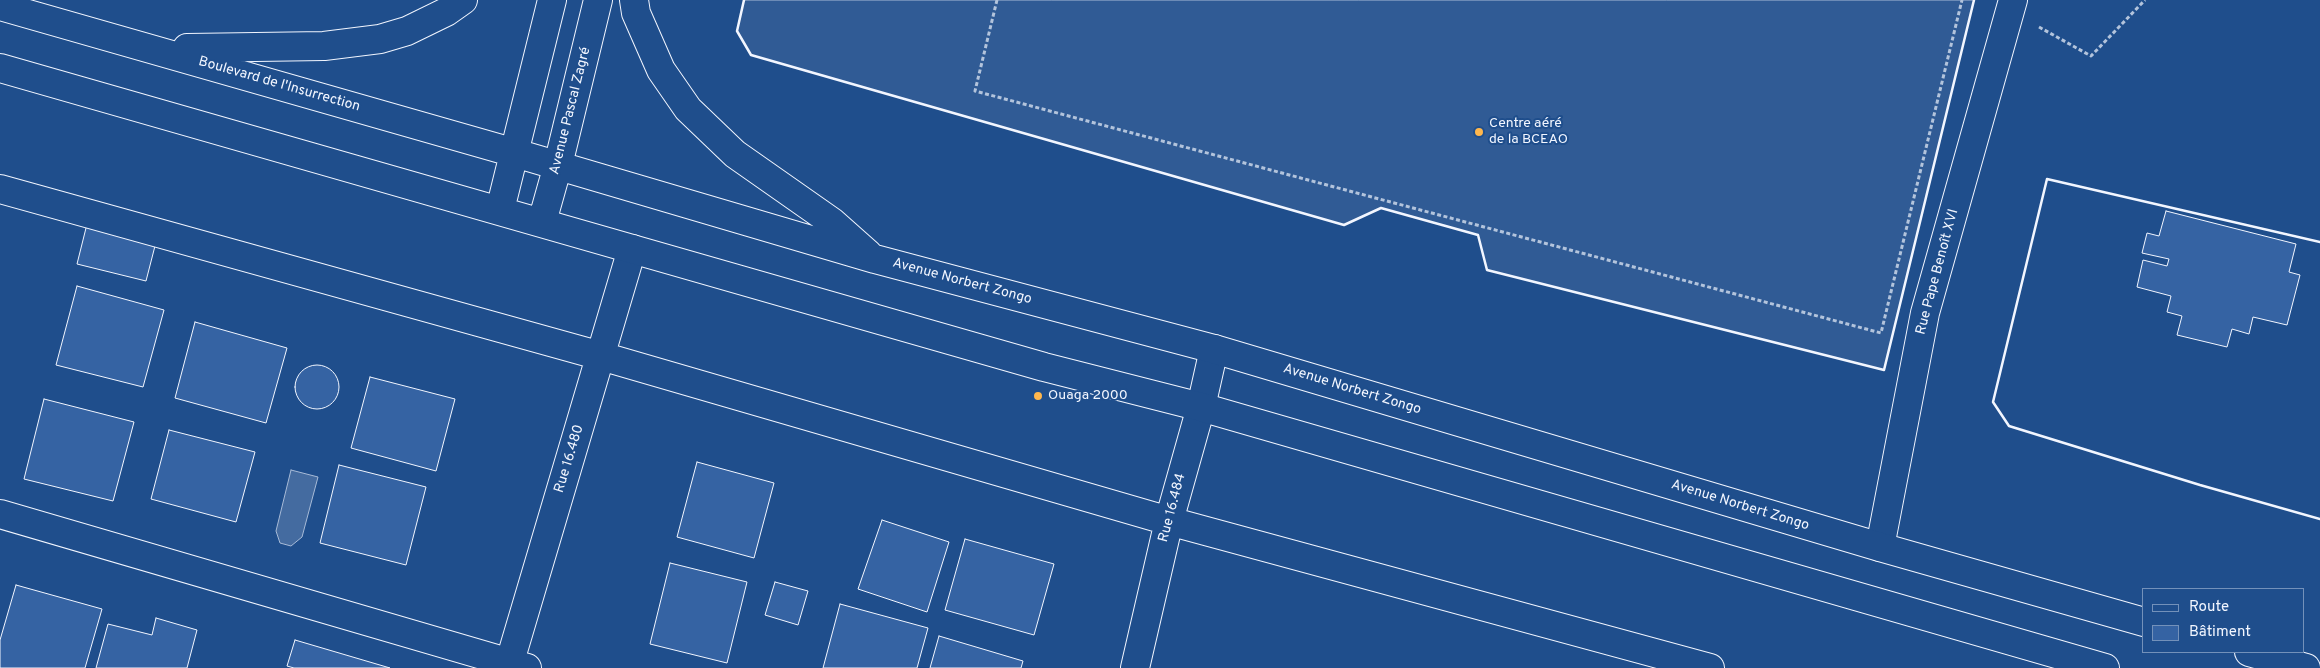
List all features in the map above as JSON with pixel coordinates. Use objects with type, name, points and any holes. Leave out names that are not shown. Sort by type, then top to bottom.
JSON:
[{"type":"main road","points":[[154,48],[324,46],[380,39],[407,30],[446,12],[463,0]]},
{"type":"main road","points":[[500,210],[552,0]]},
{"type":"main road","name":"Avenue Pascal Zagré","points":[[542,222],[558,165],[598,0]]},
{"type":"main road","points":[[634,0],[636,13],[661,70],[688,109],[735,154],[832,222],[875,259]]},
{"type":"main road","name":"Rue Pape Benoît XVI","points":[[1880,547],[1925,313],[2012,5]]},
{"type":"main road","name":"Boulevard de l'Insurrection","points":[[0,6],[154,48],[558,165]]},
{"type":"main road","points":[[0,68],[1044,366],[1201,407],[2105,668]]},
{"type":"main road","name":"Avenue Norbert Zongo","points":[[558,165],[875,259],[1214,349],[1880,547],[2142,621]]},
{"type":"main road","points":[[0,189],[601,356],[1169,521],[1710,668]]},
{"type":"main road","name":"Rue 16.480","points":[[515,666],[632,249]]},
{"type":"main road","name":"Rue 16.484","points":[[1135,668],[1169,521],[1201,407],[1214,349]]},
{"type":"main road","points":[[0,514],[515,666]]},
{"type":"main road","points":[[2253,653],[2306,668]]},
{"type":"path","points":[[997,0],[975,91],[1881,333],[1962,0]]},
{"type":"path","points":[[2012,5],[2091,56],[2145,0]]},
{"type":"shaded area","name":"Centre aéré de la BCEAO","points":[[744,0],[1974,0],[1884,370],[1487,270],[1478,235],[1381,208],[1344,225],[751,55],[737,31]]},
{"type":"shaded area","points":[[291,470],[318,477],[302,537],[291,546],[280,543],[276,531]]},
{"type":"building","points":[[2166,211],[2296,244],[2289,272],[2300,275],[2287,325],[2253,317],[2249,334],[2232,329],[2227,347],[2177,335],[2182,316],[2167,312],[2171,296],[2137,287],[2143,260],[2167,266],[2169,259],[2142,253],[2147,233],[2159,236]]},
{"type":"building","points":[[87,224],[156,242],[146,281],[77,264]]},
{"type":"building","points":[[77,286],[164,310],[143,387],[56,365]]},
{"type":"building","points":[[195,322],[287,348],[266,423],[175,398]]},
{"type":"building","points":[[317,365],[329,369],[335,375],[339,387],[335,399],[329,405],[317,409],[305,405],[299,399],[295,387],[299,375],[305,369]]},
{"type":"building","points":[[370,377],[455,399],[436,471],[351,448]]},
{"type":"building","points":[[44,399],[134,422],[113,501],[24,479]]},
{"type":"building","points":[[169,430],[255,452],[236,522],[151,499]]},
{"type":"building","points":[[697,462],[774,483],[754,558],[677,537]]},
{"type":"building","points":[[339,465],[426,487],[406,565],[320,543]]},
{"type":"building","points":[[882,520],[949,542],[927,612],[858,589]]},
{"type":"building","points":[[965,539],[1054,564],[1034,635],[945,610]]},
{"type":"building","points":[[670,563],[747,582],[727,663],[650,644]]},
{"type":"building","points":[[775,582],[808,591],[798,625],[765,615]]},
{"type":"building","points":[[16,585],[102,609],[85,668],[0,668],[0,640]]},
{"type":"building","points":[[840,604],[928,628],[917,668],[823,668]]},
{"type":"building","points":[[156,618],[197,630],[187,668],[96,668],[108,624],[152,635]]},
{"type":"building","points":[[939,636],[1023,661],[1021,668],[930,668]]},
{"type":"building","points":[[295,640],[390,668],[294,668],[287,666]]},
{"type":"wall","points":[[744,0],[737,31],[751,55],[1344,225],[1381,208],[1478,235],[1487,270],[1884,370],[1974,0]]},
{"type":"wall","points":[[2320,242],[2047,179],[1993,402],[2009,426],[2200,485],[2320,519]]},
{"type":"place","name":"Centre aéré de la BCEAO","points":[[1479,132]]},
{"type":"place","name":"Ouaga 2000","points":[[1038,396]]}]
